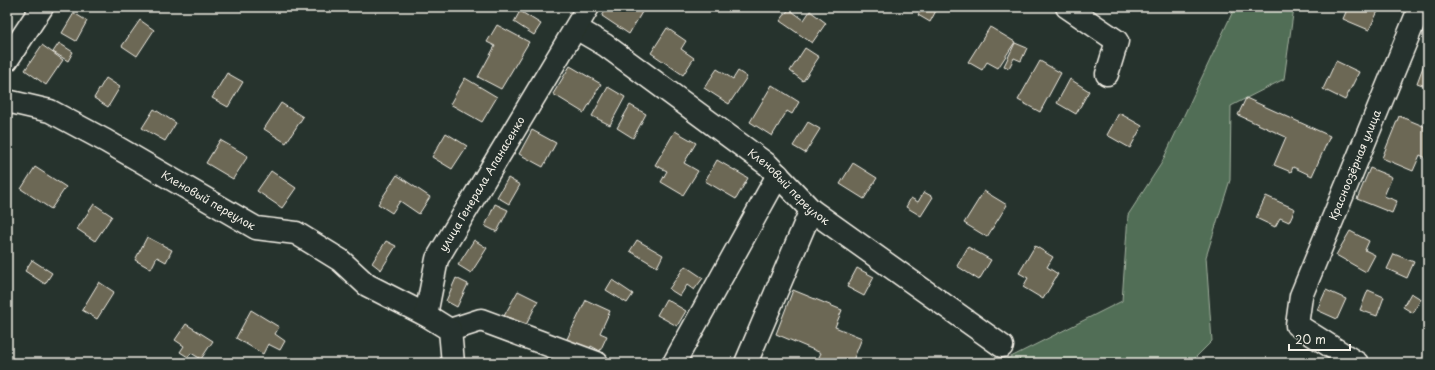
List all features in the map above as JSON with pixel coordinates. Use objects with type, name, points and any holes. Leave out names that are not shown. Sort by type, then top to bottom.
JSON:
[{"type":"street","points":[[7,60],[42,7]]},
{"type":"street","name":"улица Генерала Апанасенко","points":[[426,315],[437,259],[588,7]]},
{"type":"street","points":[[1067,7],[1117,41],[1107,74]]},
{"type":"street","name":"Красноозёрная улица","points":[[1357,363],[1297,325],[1301,296],[1420,7]]},
{"type":"street","name":"Кленовый переулок","points":[[576,28],[605,45],[768,165],[811,210],[1002,346]]},
{"type":"street","name":"Кленовый переулок","points":[[7,101],[50,111],[106,140],[256,228],[296,232],[340,260],[367,284],[426,315]]},
{"type":"street","points":[[674,363],[778,175]]},
{"type":"street","points":[[746,363],[811,210]]},
{"type":"street","points":[[426,315],[450,330],[481,320],[597,363]]},
{"type":"street","points":[[450,330],[453,363]]},
{"type":"green space","points":[[1235,7],[1294,7],[1284,79],[1231,106],[1230,180],[1206,257],[1212,341],[1190,363],[999,363],[1122,301],[1128,215],[1161,164]]},
{"type":"building","points":[[608,7],[645,7],[629,34],[602,16]]},
{"type":"building","points":[[923,7],[938,7],[930,22],[918,15]]},
{"type":"building","points":[[1348,7],[1380,7],[1369,30],[1343,19]]},
{"type":"building","points":[[789,9],[804,20],[810,11],[826,23],[812,43],[780,21]]},
{"type":"building","points":[[520,11],[541,24],[534,35],[514,22]]},
{"type":"building","points":[[74,13],[87,21],[76,41],[62,33]]},
{"type":"building","points":[[140,20],[154,30],[137,56],[122,46]]},
{"type":"building","points":[[497,25],[529,42],[501,89],[478,77],[495,46],[487,42]]},
{"type":"building","points":[[990,27],[1015,42],[998,68],[987,62],[982,70],[968,62]]},
{"type":"building","points":[[667,28],[686,41],[681,49],[694,58],[683,75],[651,53]]},
{"type":"building","points":[[59,43],[73,52],[68,61],[53,52]]},
{"type":"building","points":[[1015,43],[1027,48],[1021,61],[1014,58],[1009,68],[1004,66]]},
{"type":"building","points":[[42,45],[63,60],[46,85],[25,70]]},
{"type":"building","points":[[805,48],[819,57],[803,81],[790,71]]},
{"type":"building","points":[[1428,56],[1428,87],[1417,83]]},
{"type":"building","points":[[1040,61],[1061,73],[1040,112],[1018,100]]},
{"type":"building","points":[[1336,61],[1359,72],[1345,100],[1323,89]]},
{"type":"building","points":[[570,66],[601,84],[584,113],[553,94]]},
{"type":"building","points":[[717,69],[733,79],[738,71],[747,77],[729,104],[704,88]]},
{"type":"building","points":[[227,73],[243,82],[228,107],[212,98]]},
{"type":"building","points":[[106,78],[120,87],[108,107],[94,98]]},
{"type":"building","points":[[465,78],[497,97],[482,122],[450,104]]},
{"type":"building","points":[[1070,79],[1089,91],[1076,114],[1057,103]]},
{"type":"building","points":[[772,85],[799,102],[792,114],[787,111],[772,136],[750,122]]},
{"type":"building","points":[[608,87],[625,97],[610,125],[592,116]]},
{"type":"building","points":[[1246,98],[1330,136],[1312,176],[1293,167],[1291,172],[1274,165],[1286,137],[1238,115]]},
{"type":"building","points":[[281,103],[303,117],[286,143],[264,129]]},
{"type":"building","points":[[630,105],[646,114],[633,138],[617,128]]},
{"type":"building","points":[[154,109],[176,123],[165,141],[142,128]]},
{"type":"building","points":[[1119,113],[1142,126],[1130,148],[1107,135]]},
{"type":"building","points":[[1399,116],[1428,128],[1428,159],[1420,155],[1413,171],[1382,158]]},
{"type":"building","points":[[808,122],[820,129],[805,153],[793,146]]},
{"type":"building","points":[[532,130],[556,143],[543,167],[519,154]]},
{"type":"building","points":[[675,131],[696,143],[684,163],[698,171],[683,195],[661,182],[667,171],[655,165]]},
{"type":"building","points":[[446,133],[467,146],[452,169],[432,157]]},
{"type":"building","points":[[220,140],[248,156],[233,179],[206,163]]},
{"type":"building","points":[[717,160],[748,178],[736,199],[705,181]]},
{"type":"building","points":[[853,163],[877,178],[864,199],[840,184]]},
{"type":"building","points":[[35,167],[66,187],[51,209],[21,189]]},
{"type":"building","points":[[1370,168],[1392,177],[1384,196],[1397,201],[1392,213],[1357,199]]},
{"type":"building","points":[[271,171],[296,188],[282,208],[257,191]]},
{"type":"building","points":[[397,175],[430,197],[419,214],[400,201],[392,213],[378,204]]},
{"type":"building","points":[[508,178],[520,185],[509,204],[497,197]]},
{"type":"building","points":[[984,191],[1007,205],[987,237],[964,223]]},
{"type":"building","points":[[924,192],[933,197],[921,216],[906,207],[911,198],[918,202]]},
{"type":"building","points":[[1266,196],[1295,209],[1289,222],[1280,218],[1275,227],[1256,218]]},
{"type":"building","points":[[94,204],[112,216],[95,241],[77,229]]},
{"type":"building","points":[[495,204],[508,210],[497,232],[485,226]]},
{"type":"building","points":[[1350,231],[1369,241],[1365,250],[1375,255],[1366,272],[1336,255]]},
{"type":"building","points":[[147,237],[172,250],[166,262],[157,257],[151,269],[135,260]]},
{"type":"building","points":[[474,240],[487,248],[471,273],[458,265]]},
{"type":"building","points":[[637,240],[663,255],[657,267],[630,251]]},
{"type":"building","points":[[386,241],[396,246],[381,270],[372,263]]},
{"type":"building","points":[[1035,246],[1053,257],[1047,267],[1058,274],[1043,299],[1023,287],[1028,278],[1019,273]]},
{"type":"building","points":[[968,247],[991,260],[979,280],[957,266]]},
{"type":"building","points":[[1394,254],[1414,262],[1407,278],[1387,269]]},
{"type":"building","points":[[32,260],[52,273],[45,284],[25,271]]},
{"type":"building","points":[[685,266],[703,278],[694,290],[687,285],[680,296],[669,289]]},
{"type":"building","points":[[857,268],[874,277],[864,296],[847,287]]},
{"type":"building","points":[[456,278],[468,284],[457,307],[446,301]]},
{"type":"building","points":[[612,280],[633,294],[627,303],[606,290]]},
{"type":"building","points":[[99,282],[114,292],[97,319],[82,310]]},
{"type":"building","points":[[793,290],[842,310],[835,327],[862,338],[852,363],[816,363],[821,353],[776,334]]},
{"type":"building","points":[[1326,290],[1346,299],[1337,319],[1317,310]]},
{"type":"building","points":[[1368,290],[1384,297],[1377,316],[1360,310]]},
{"type":"building","points":[[518,291],[538,301],[525,327],[504,316]]},
{"type":"building","points":[[1411,293],[1421,299],[1413,313],[1403,307]]},
{"type":"building","points":[[666,299],[686,311],[677,326],[657,315]]},
{"type":"building","points":[[586,300],[610,311],[600,333],[607,336],[600,351],[591,346],[588,354],[565,343]]},
{"type":"building","points":[[251,310],[279,327],[275,334],[285,341],[280,350],[268,344],[263,354],[236,338]]},
{"type":"building","points":[[186,324],[213,341],[201,359],[191,353],[188,357],[180,352],[184,346],[175,340]]},
{"type":"building","points":[[1244,359],[1252,363],[1242,363]]}]
